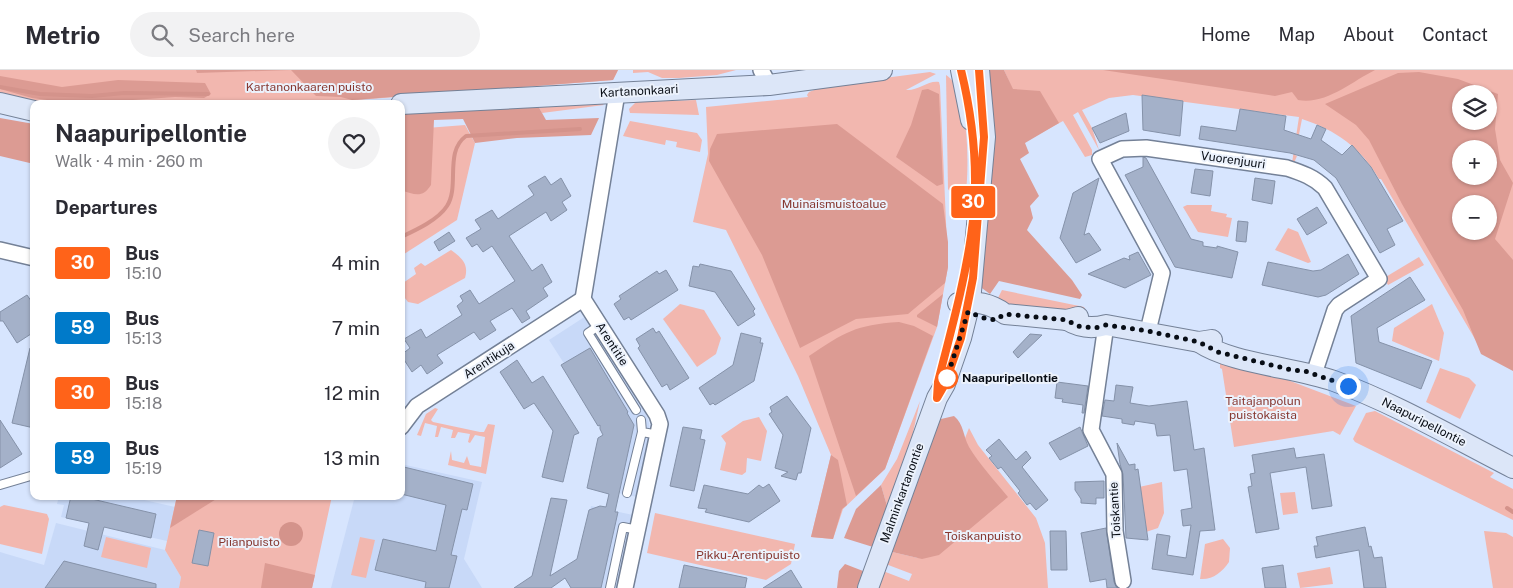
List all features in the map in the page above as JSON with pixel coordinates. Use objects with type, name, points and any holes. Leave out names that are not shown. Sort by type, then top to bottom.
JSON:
[{"type":"street","name":"Kartanonkaari","points":[[405,104],[617,93],[765,77],[882,70]]},
{"type":"street","name":"Malminkartanontie","points":[[961,70],[973,133],[974,185],[965,306]]},
{"type":"street","name":"Malminkartanontie","points":[[868,588],[937,398],[938,382],[965,306],[984,137],[979,70]]},
{"type":"street","points":[[583,299],[617,93]]},
{"type":"street","points":[[0,103],[30,110]]},
{"type":"street","name":"Vuorenjuuri","points":[[1148,331],[1162,273],[1100,159],[1122,149],[1146,148],[1287,168],[1316,179],[1325,188],[1379,279],[1339,305],[1335,310],[1310,372]]},
{"type":"street","points":[[0,250],[30,257]]},
{"type":"street","name":"Arentitie","points":[[583,299],[657,415],[660,424],[625,588]]},
{"type":"street","name":"Arentikuja","points":[[405,422],[417,406],[583,299]]},
{"type":"street","name":"Naapuripellontie","points":[[965,306],[984,318],[995,320],[1005,314],[1067,320],[1077,326],[1095,328],[1106,325],[1148,331],[1199,342],[1213,340],[1295,362],[1310,372],[1369,394],[1513,468]]},
{"type":"street","name":"Toiskantie","points":[[1106,325],[1091,430],[1114,474],[1116,531],[1123,581]]},
{"type":"lane","points":[[600,325],[588,333],[636,410]]},
{"type":"lane","points":[[627,493],[642,432],[641,420]]},
{"type":"lane","points":[[642,432],[659,435]]},
{"type":"lane","points":[[0,485],[30,476]]},
{"type":"lane","points":[[610,588],[623,527],[638,530]]},
{"type":"shaded area","points":[[586,316],[644,409],[649,423],[650,438],[637,497],[595,488],[608,432],[549,340]]},
{"type":"shaded area","points":[[405,465],[482,482],[464,559],[482,588],[331,588],[354,500],[405,500]]},
{"type":"shaded area","points":[[58,500],[144,500],[175,507],[167,541],[61,517],[64,505],[57,504]]},
{"type":"shaded area","points":[[591,506],[633,515],[617,588],[573,588]]},
{"type":"shaded area","points":[[291,522],[299,526],[303,534],[299,542],[291,546],[283,542],[279,534],[283,526]]},
{"type":"shaded area","points":[[56,523],[165,550],[181,577],[179,588],[0,588],[0,552],[44,565]]},
{"type":"green space","name":"Kartanonkaaren puisto","points":[[0,70],[618,70],[613,80],[357,100],[30,101],[0,95]]},
{"type":"green space","points":[[196,70],[291,70],[197,73]]},
{"type":"green space","points":[[291,70],[618,70],[613,80],[352,100],[341,97],[316,96]]},
{"type":"green space","points":[[633,70],[736,70],[717,75],[662,78],[648,72],[633,73]]},
{"type":"green space","points":[[986,70],[1004,70],[1013,89],[1040,91],[1059,123],[1025,143],[1029,153],[1020,159],[1039,196],[1030,206],[1033,218],[1027,230],[1072,280],[1082,295],[1080,299],[999,281],[990,294],[979,286]]},
{"type":"green space","points":[[1004,70],[1513,70],[1513,368],[1482,351],[1381,179],[1379,179],[1364,158],[1356,149],[1337,135],[1314,123],[1302,119],[1295,155],[1297,156],[1294,163],[1292,163],[1299,117],[1133,95],[1109,98],[1082,110],[1092,128],[1099,150],[1078,112],[1073,115],[1092,150],[1092,155],[1085,157],[1063,121],[1019,145],[1011,86]]},
{"type":"green space","points":[[1103,70],[1375,70],[1328,96],[1308,101],[1298,100],[1292,92],[1275,96]]},
{"type":"green space","name":"Muinaismuistoalue","points":[[930,72],[936,74],[906,90],[935,82],[939,82],[940,86],[948,267],[937,327],[885,469],[843,509],[833,539],[811,537],[831,455],[798,376],[726,230],[693,222],[708,154],[706,107],[808,97],[809,92],[824,86]]},
{"type":"green space","points":[[1419,72],[1458,79],[1474,85],[1452,85],[1452,130],[1495,130],[1497,140],[1452,140],[1452,185],[1497,185],[1497,141],[1500,160],[1513,183],[1497,233],[1497,195],[1452,195],[1452,240],[1496,240],[1513,260],[1513,371],[1481,354],[1463,310],[1402,204],[1369,140],[1356,125],[1325,104],[1398,73]]},
{"type":"green space","points":[[946,75],[954,83],[959,96],[966,132],[967,185],[965,197],[951,193],[948,189]]},
{"type":"green space","points":[[0,76],[62,87],[118,80],[205,83],[211,94],[204,98],[47,100],[0,89]]},
{"type":"green space","points":[[928,89],[939,94],[943,184],[937,186],[896,157],[911,125],[922,90]]},
{"type":"green space","points":[[597,100],[604,105],[542,113],[537,104]]},
{"type":"green space","points":[[696,100],[699,115],[630,113],[629,109],[636,102]]},
{"type":"green space","points":[[537,104],[546,120],[599,118],[591,135],[517,138],[475,143],[463,119],[434,120],[431,185],[425,192],[418,194],[405,191],[405,112]]},
{"type":"green space","points":[[0,118],[30,123],[30,163],[0,156]]},
{"type":"green space","points":[[630,121],[697,133],[702,140],[700,152],[676,147],[677,142],[666,140],[665,145],[623,136]]},
{"type":"green space","points":[[837,124],[943,204],[948,242],[948,267],[945,283],[908,314],[856,319],[800,348],[762,255],[709,161],[710,149],[717,134]]},
{"type":"green space","points":[[465,125],[475,143],[457,220],[405,253],[405,130]]},
{"type":"green space","points":[[1187,205],[1212,205],[1211,211],[1227,214],[1226,217],[1232,218],[1228,237],[1198,232],[1183,207]]},
{"type":"green space","points":[[1288,228],[1298,232],[1311,262],[1308,263],[1275,250]]},
{"type":"green space","points":[[451,250],[464,262],[466,269],[465,278],[418,304],[408,302],[405,298],[405,282],[416,274],[414,268],[421,263],[425,266]]},
{"type":"green space","points":[[1419,257],[1424,265],[1388,285],[1384,278]]},
{"type":"green space","points":[[1002,290],[1084,307],[1086,311],[1085,314],[1006,305],[996,302]]},
{"type":"green space","points":[[943,294],[937,327],[917,317],[917,315]]},
{"type":"green space","points":[[680,304],[704,310],[721,338],[716,354],[697,367],[663,319]]},
{"type":"green space","points":[[1432,304],[1444,333],[1439,361],[1392,341],[1394,328]]},
{"type":"green space","points":[[899,322],[914,326],[933,336],[885,469],[856,496],[809,356],[851,331],[871,325]]},
{"type":"green space","name":"Taitajanpolun puistokaista","points":[[1220,359],[1264,371],[1356,406],[1340,435],[1333,431],[1234,447]]},
{"type":"green space","points":[[1440,368],[1469,378],[1476,385],[1460,419],[1426,402]]},
{"type":"green space","points":[[920,401],[912,437],[887,506],[881,485],[897,459]]},
{"type":"green space","points":[[435,408],[438,409],[431,420],[433,422],[480,432],[484,432],[488,424],[495,425],[486,474],[448,465],[451,451],[452,460],[464,463],[467,456],[470,465],[481,467],[485,437],[475,435],[470,443],[468,442],[470,434],[458,432],[455,438],[451,438],[453,430],[441,427],[438,437],[435,437],[437,426],[425,423],[421,436],[417,435],[426,414]]},
{"type":"green space","points":[[1375,411],[1494,473],[1490,477],[1513,489],[1513,520],[1355,442],[1353,439],[1366,413]]},
{"type":"green space","points":[[954,416],[960,423],[973,454],[1008,497],[939,555],[922,559],[888,551],[929,438],[941,419]]},
{"type":"green space","points":[[759,417],[767,431],[761,461],[747,458],[746,472],[742,475],[720,470],[726,443],[721,436],[743,421]]},
{"type":"green space","name":"Toiskanpuisto","points":[[969,428],[978,445],[1036,518],[1045,543],[1048,588],[876,588],[883,571],[909,581],[912,574],[883,563],[888,551],[918,558]]},
{"type":"green space","points":[[831,455],[838,460],[847,505],[842,509],[833,539],[811,537]]},
{"type":"green space","points":[[1162,482],[1164,513],[1158,528],[1146,532],[1139,487]]},
{"type":"green space","points":[[881,485],[887,506],[873,547],[844,538],[856,509]]},
{"type":"green space","points":[[1295,492],[1298,513],[1283,515],[1280,493]]},
{"type":"green space","name":"Piianpuisto","points":[[176,500],[331,500],[312,588],[179,588],[181,577],[165,550]]},
{"type":"green space","points":[[176,500],[215,500],[170,528]]},
{"type":"green space","points":[[4,505],[47,514],[49,519],[42,554],[0,544],[0,507]]},
{"type":"green space","name":"Pikku-Arentipuisto","points":[[655,513],[795,544],[791,564],[766,580],[647,553]]},
{"type":"green space","points":[[1484,531],[1506,533],[1513,537],[1513,588],[1493,588]]},
{"type":"green space","points":[[106,537],[151,548],[147,568],[101,557]]},
{"type":"green space","points":[[360,537],[375,540],[366,578],[351,575]]},
{"type":"green space","points":[[1223,539],[1230,548],[1229,562],[1217,575],[1200,579],[1205,544]]},
{"type":"green space","points":[[265,563],[315,575],[312,588],[261,588]]},
{"type":"green space","points":[[845,564],[863,571],[857,588],[837,588],[839,571]]},
{"type":"green space","points":[[1330,567],[1333,584],[1300,588],[1297,573]]},
{"type":"building","points":[[1142,95],[1183,101],[1180,136],[1143,130]]},
{"type":"building","points":[[1240,109],[1286,116],[1284,130],[1311,139],[1317,125],[1326,129],[1321,140],[1342,155],[1352,145],[1371,167],[1403,221],[1387,229],[1395,245],[1380,253],[1336,178],[1314,160],[1290,153],[1199,139],[1201,126],[1236,131]]},
{"type":"building","points":[[1126,113],[1129,131],[1100,143],[1092,128]]},
{"type":"building","points":[[1143,157],[1146,158],[1191,239],[1203,242],[1203,246],[1217,248],[1217,246],[1238,252],[1232,278],[1175,267],[1125,175],[1143,167]]},
{"type":"building","points":[[1195,169],[1213,171],[1210,196],[1191,193]]},
{"type":"building","points":[[545,176],[551,185],[561,178],[571,196],[562,202],[567,210],[551,221],[546,212],[509,236],[532,271],[542,264],[552,282],[543,288],[548,296],[526,311],[530,318],[522,323],[512,308],[490,321],[496,330],[480,340],[474,332],[437,355],[443,363],[427,374],[421,365],[412,372],[405,361],[405,352],[410,348],[405,338],[421,329],[426,338],[462,315],[457,306],[463,301],[460,296],[470,290],[479,304],[515,281],[492,246],[483,252],[477,244],[472,247],[466,238],[481,229],[475,220],[492,210],[498,219],[534,195],[528,186]]},
{"type":"building","points":[[1099,178],[1084,235],[1089,233],[1101,250],[1076,263],[1060,238],[1073,193]]},
{"type":"building","points":[[1255,178],[1275,181],[1272,204],[1252,200]]},
{"type":"building","points":[[1317,207],[1327,223],[1307,235],[1297,219]]},
{"type":"building","points":[[1238,221],[1248,222],[1246,242],[1236,241]]},
{"type":"building","points":[[449,232],[455,241],[439,251],[434,242]]},
{"type":"building","points":[[1138,252],[1151,275],[1125,288],[1088,274],[1124,258],[1130,260],[1129,256]]},
{"type":"building","points":[[1348,254],[1359,274],[1326,295],[1318,297],[1262,285],[1268,262],[1313,271],[1321,270]]},
{"type":"building","points":[[700,264],[731,271],[755,309],[753,311],[755,315],[738,326],[715,292],[689,286],[693,266],[699,267]]},
{"type":"building","points":[[666,270],[678,290],[631,320],[629,317],[624,320],[614,304],[621,299],[619,296],[657,271],[659,274]]},
{"type":"building","points":[[1410,277],[1425,300],[1377,328],[1379,342],[1432,361],[1421,389],[1356,363],[1351,316]]},
{"type":"building","points":[[27,295],[30,299],[30,335],[17,343],[3,321],[0,321],[0,312]]},
{"type":"building","points":[[653,328],[656,333],[659,331],[689,378],[670,390],[667,384],[662,387],[638,348],[640,346],[636,339]]},
{"type":"building","points":[[741,333],[761,338],[760,343],[763,343],[754,381],[715,405],[713,403],[710,405],[699,388],[733,365]]},
{"type":"building","points":[[1030,334],[1042,335],[1018,358],[1013,352]]},
{"type":"building","points":[[30,348],[30,427],[12,423]]},
{"type":"building","points":[[590,348],[634,425],[615,512],[618,512],[601,588],[571,588],[565,578],[551,588],[514,588],[532,576],[551,498],[567,500],[550,576],[577,559],[589,510],[600,506],[606,507],[609,494],[587,488],[598,438],[603,435],[600,425],[598,426],[561,365]]},
{"type":"building","points":[[517,360],[532,383],[543,376],[579,433],[574,435],[563,482],[542,477],[553,431],[534,403],[524,409],[500,372]]},
{"type":"building","points":[[1057,382],[1088,386],[1084,413],[1082,413],[1083,405],[1062,402],[1063,399],[1055,398]]},
{"type":"building","points":[[1116,385],[1133,387],[1130,403],[1149,406],[1187,401],[1194,450],[1204,448],[1215,530],[1200,531],[1193,575],[1152,569],[1157,534],[1170,536],[1167,555],[1186,558],[1191,525],[1183,526],[1181,510],[1192,508],[1187,469],[1174,471],[1170,435],[1157,436],[1155,424],[1135,421],[1134,425],[1122,423],[1122,419],[1102,416],[1105,400],[1114,401]]},
{"type":"building","points":[[787,396],[811,428],[801,473],[798,473],[796,480],[781,476],[788,472],[775,468],[783,435],[769,414],[772,412],[770,407]]},
{"type":"building","points":[[0,420],[22,454],[0,468]]},
{"type":"building","points":[[683,427],[702,430],[700,439],[705,440],[694,491],[670,486]]},
{"type":"building","points":[[1080,427],[1088,446],[1060,460],[1049,443]]},
{"type":"building","points":[[999,439],[1016,460],[1026,451],[1031,458],[1022,467],[1048,500],[1036,510],[1030,503],[1027,505],[1018,493],[1020,491],[1001,467],[998,469],[989,458],[992,456],[986,450]]},
{"type":"building","points":[[1117,443],[1129,465],[1135,464],[1135,470],[1138,469],[1148,540],[1126,538],[1123,474]]},
{"type":"building","points":[[1294,448],[1296,458],[1324,454],[1332,506],[1312,509],[1306,467],[1270,473],[1279,529],[1256,533],[1248,487],[1252,486],[1250,474],[1255,473],[1252,455]]},
{"type":"building","points":[[405,467],[473,484],[467,510],[462,509],[451,555],[457,556],[449,588],[425,588],[426,582],[375,570],[383,539],[436,551],[446,505],[405,495]]},
{"type":"building","points":[[1104,481],[1104,498],[1096,498],[1096,504],[1081,503],[1081,499],[1075,490],[1075,482]]},
{"type":"building","points":[[769,484],[780,501],[749,522],[705,512],[707,509],[698,508],[704,485],[748,494],[759,485],[763,488]]},
{"type":"building","points":[[70,500],[96,500],[156,514],[151,538],[104,527],[98,550],[84,546],[89,523],[66,518]]},
{"type":"building","points":[[1365,527],[1369,547],[1371,546],[1374,558],[1382,557],[1386,588],[1364,588],[1359,550],[1316,558],[1314,546],[1318,546],[1316,537]]},
{"type":"building","points":[[1106,528],[1114,582],[1117,588],[1107,588],[1106,579],[1090,582],[1081,533]]},
{"type":"building","points":[[199,530],[214,533],[208,566],[192,563]]},
{"type":"building","points":[[1050,531],[1066,531],[1067,570],[1051,570]]},
{"type":"building","points":[[64,561],[156,584],[156,588],[45,588]]},
{"type":"building","points":[[684,565],[747,578],[745,588],[679,588]]},
{"type":"building","points":[[1283,565],[1286,588],[1265,588],[1262,568]]},
{"type":"building","points":[[791,570],[802,588],[763,588]]},
{"type":"waterway","points":[[0,87],[40,94],[92,96],[124,93],[208,94]]},
{"type":"waterway","points":[[405,235],[438,216],[447,206],[451,198],[456,151],[459,143],[466,136],[580,129]]},
{"type":"waterway","points":[[1507,508],[1513,512]]},
{"type":"bus line","name":"30","points":[[961,70],[973,133],[974,185],[971,236],[938,382],[937,398],[945,384],[961,338],[970,302],[978,235],[984,137],[979,70]]},
{"type":"place","name":"Naapuripellontie","points":[[947,378]]},
{"type":"route","points":[[947,378],[945,384],[968,312],[995,320],[1005,314],[1067,320],[1077,326],[1095,328],[1106,325],[1148,331],[1199,342],[1218,352],[1292,370],[1305,371],[1348,386]]}]
